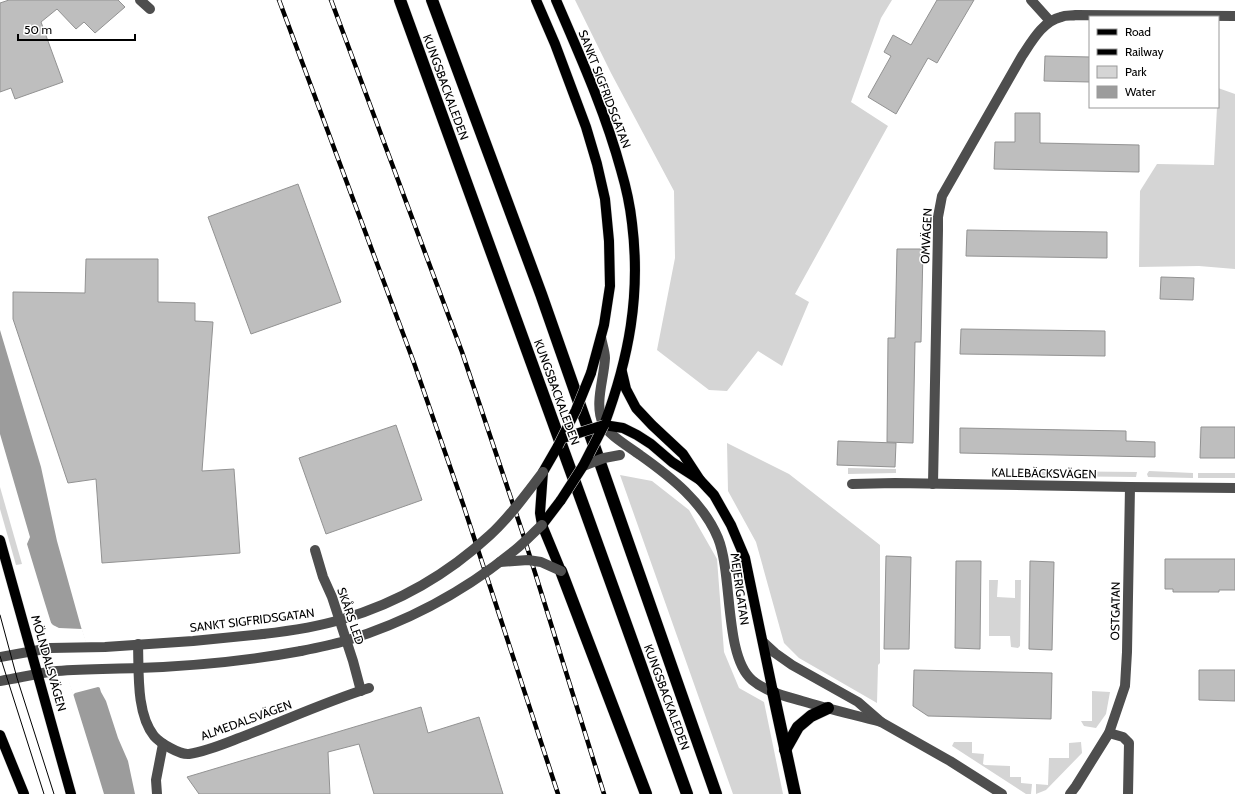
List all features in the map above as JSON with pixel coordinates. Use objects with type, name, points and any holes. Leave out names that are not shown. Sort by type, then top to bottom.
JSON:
[{"type":"highway","name":"KUNGSBACKALEDEN","points":[[400,0],[687,794]]},
{"type":"highway","name":"KUNGSBACKALEDEN","points":[[432,0],[541,294],[716,794]]},
{"type":"highway","points":[[561,571],[646,794]]},
{"type":"highway","points":[[773,692],[795,794]]},
{"type":"highway","points":[[785,750],[798,728],[811,716],[828,708]]},
{"type":"main road","name":"SANKT SIGFRIDSGATAN","points":[[536,0],[586,127],[605,199],[609,241],[610,286],[601,337],[591,373],[579,404],[563,438],[543,472],[540,513],[542,525],[561,571]]},
{"type":"main road","name":"SANKT SIGFRIDSGATAN","points":[[542,525],[561,500],[608,426],[622,372],[633,316],[635,278],[632,223],[627,194],[606,121],[556,0]]},
{"type":"main road","name":"MEJERIGATAN","points":[[622,372],[626,389],[636,408],[683,454],[700,480],[714,495],[731,525],[744,558],[773,692]]},
{"type":"main road","name":"MEJERIGATAN","points":[[608,426],[623,428],[637,435],[651,444],[672,462],[700,480]]},
{"type":"main road","points":[[563,438],[608,426]]},
{"type":"main road","name":"MÖLNDALSVÄGEN","points":[[0,540],[32,650],[71,794]]},
{"type":"main road","points":[[0,734],[24,794]]},
{"type":"street","points":[[140,0],[150,9]]},
{"type":"street","points":[[1031,0],[1050,21],[1061,17],[1076,15],[1235,16]]},
{"type":"street","name":"OMVÄGEN","points":[[933,484],[938,217],[942,196],[1022,56],[1035,36],[1050,21]]},
{"type":"street","points":[[601,337],[605,357],[600,394],[600,411],[608,426]]},
{"type":"street","name":"MEJERIGATAN","points":[[608,426],[691,496],[706,516],[718,538],[725,562],[736,650],[740,665],[751,680],[773,692],[881,722]]},
{"type":"street","points":[[583,466],[604,458],[620,455],[642,456]]},
{"type":"street","name":"SANKT SIGFRIDSGATAN","points":[[0,657],[32,650],[88,648],[262,634],[299,629],[343,619],[386,604],[417,589],[454,564],[490,535],[523,498],[543,472]]},
{"type":"street","name":"KALLEBÄCKSVÄGEN","points":[[852,484],[1235,488]]},
{"type":"street","name":"OSTGATAN","points":[[1070,794],[1109,733],[1125,686],[1130,487]]},
{"type":"street","name":"SANKT SIGFRIDSGATAN","points":[[0,681],[38,673],[95,668],[138,668],[265,658],[345,641],[394,624],[428,608],[500,562],[517,549],[542,525]]},
{"type":"street","name":"SKÅRS LED","points":[[315,550],[323,577],[337,611],[365,690]]},
{"type":"street","name":"SANKT SIGFRIDSGATAN","points":[[500,562],[528,560],[541,562],[561,571]]},
{"type":"street","name":"MEJERIGATAN","points":[[763,642],[775,654],[792,665],[858,702],[881,722],[950,761],[1002,794]]},
{"type":"street","name":"ALMEDALSVÄGEN","points":[[138,644],[139,692],[146,721],[154,736],[163,744],[187,754],[212,748],[365,690]]},
{"type":"street","points":[[1109,733],[1123,737],[1129,743],[1128,794]]},
{"type":"street","points":[[157,794],[156,780],[163,744]]},
{"type":"green space","points":[[575,0],[892,0],[881,18],[851,102],[888,126],[795,294],[809,302],[782,366],[758,351],[727,391],[709,390],[657,350],[675,258],[674,191],[611,73]]},
{"type":"green space","points":[[1219,88],[1235,94],[1235,269],[1199,266],[1139,267],[1140,191],[1157,164],[1214,165],[1217,108],[1219,108]]},
{"type":"green space","points":[[727,443],[789,474],[880,545],[880,663],[878,665],[877,703],[799,658],[784,643],[756,542],[728,491]]},
{"type":"green space","points":[[848,468],[896,469],[896,473],[848,474]]},
{"type":"green space","points":[[1038,471],[1137,472],[1136,477],[1043,476],[1042,478],[1035,478]]},
{"type":"green space","points":[[1149,471],[1193,473],[1193,478],[1148,477],[1147,474]]},
{"type":"green space","points":[[1198,473],[1235,473],[1235,478],[1198,478]]},
{"type":"green space","points":[[620,475],[652,481],[689,510],[717,559],[724,652],[739,688],[764,702],[783,794],[733,794]]},
{"type":"green space","points":[[0,487],[22,564],[16,565],[0,509]]},
{"type":"green space","points":[[989,580],[998,580],[997,597],[1015,598],[1015,580],[1021,580],[1020,646],[1018,648],[1011,647],[1010,636],[989,636]]},
{"type":"green space","points":[[1092,691],[1110,692],[1106,714],[1096,728],[1084,726],[1081,721],[1092,721]]},
{"type":"green space","points":[[954,742],[972,742],[972,753],[984,754],[983,764],[985,765],[1010,766],[1010,777],[1021,777],[1021,783],[1032,784],[1031,794],[1026,794],[952,746]]},
{"type":"green space","points":[[1081,742],[1082,753],[1046,790],[1036,794],[1036,784],[1048,785],[1049,758],[1069,758],[1069,743]]},
{"type":"water","points":[[0,330],[41,467],[57,541],[81,627],[101,692],[106,701],[118,738],[128,761],[135,794],[104,794],[27,544],[30,537],[0,434]]},
{"type":"pier","points":[[49,621],[59,628],[82,629],[101,688],[98,687],[75,693],[73,695]]},
{"type":"building","points":[[9,0],[118,0],[125,7],[95,33],[84,22],[76,29],[57,9],[41,22],[63,82],[15,99],[11,88],[0,92],[0,3]]},
{"type":"building","points":[[937,0],[974,0],[937,63],[928,58],[896,114],[868,97],[891,56],[884,52],[893,35],[911,45]]},
{"type":"building","points":[[1045,56],[1089,57],[1089,82],[1044,81]]},
{"type":"building","points":[[1015,113],[1040,113],[1040,143],[1139,145],[1139,172],[994,169],[995,142],[1015,142]]},
{"type":"building","points":[[298,184],[341,302],[251,334],[208,217]]},
{"type":"building","points":[[967,230],[1107,232],[1107,258],[966,256]]},
{"type":"building","points":[[897,249],[923,249],[921,342],[915,342],[913,443],[887,442],[888,338],[895,338]]},
{"type":"building","points":[[86,259],[158,259],[158,302],[195,303],[195,321],[213,322],[202,471],[234,469],[240,553],[102,563],[96,479],[68,483],[13,319],[13,292],[85,293]]},
{"type":"building","points":[[1161,277],[1194,278],[1193,300],[1160,299]]},
{"type":"building","points":[[961,329],[1105,331],[1105,356],[960,354]]},
{"type":"building","points":[[396,425],[422,500],[326,534],[299,458]]},
{"type":"building","points":[[1201,427],[1235,427],[1235,458],[1200,458]]},
{"type":"building","points":[[960,428],[1126,431],[1126,441],[1155,442],[1155,457],[960,453]]},
{"type":"building","points":[[838,441],[896,443],[895,467],[837,465]]},
{"type":"building","points":[[886,556],[911,557],[909,649],[884,649]]},
{"type":"building","points":[[1165,559],[1235,559],[1235,590],[1219,590],[1219,592],[1173,592],[1173,589],[1165,589]]},
{"type":"building","points":[[956,561],[981,561],[980,649],[955,648]]},
{"type":"building","points":[[1030,561],[1054,562],[1052,650],[1029,649]]},
{"type":"building","points":[[914,670],[1052,673],[1051,719],[928,716],[913,706]]},
{"type":"building","points":[[1199,670],[1235,670],[1235,701],[1199,700]]},
{"type":"building","points":[[421,707],[428,733],[479,717],[503,794],[374,794],[359,744],[328,752],[330,794],[199,794],[187,777]]},
{"type":"tram line","points":[[0,615],[17,678],[54,794]]},
{"type":"tram line","points":[[0,656],[44,794]]},
{"type":"railway","points":[[279,0],[414,363],[463,504],[558,794]]},
{"type":"railway","points":[[331,0],[462,352],[522,531],[604,794]]}]
